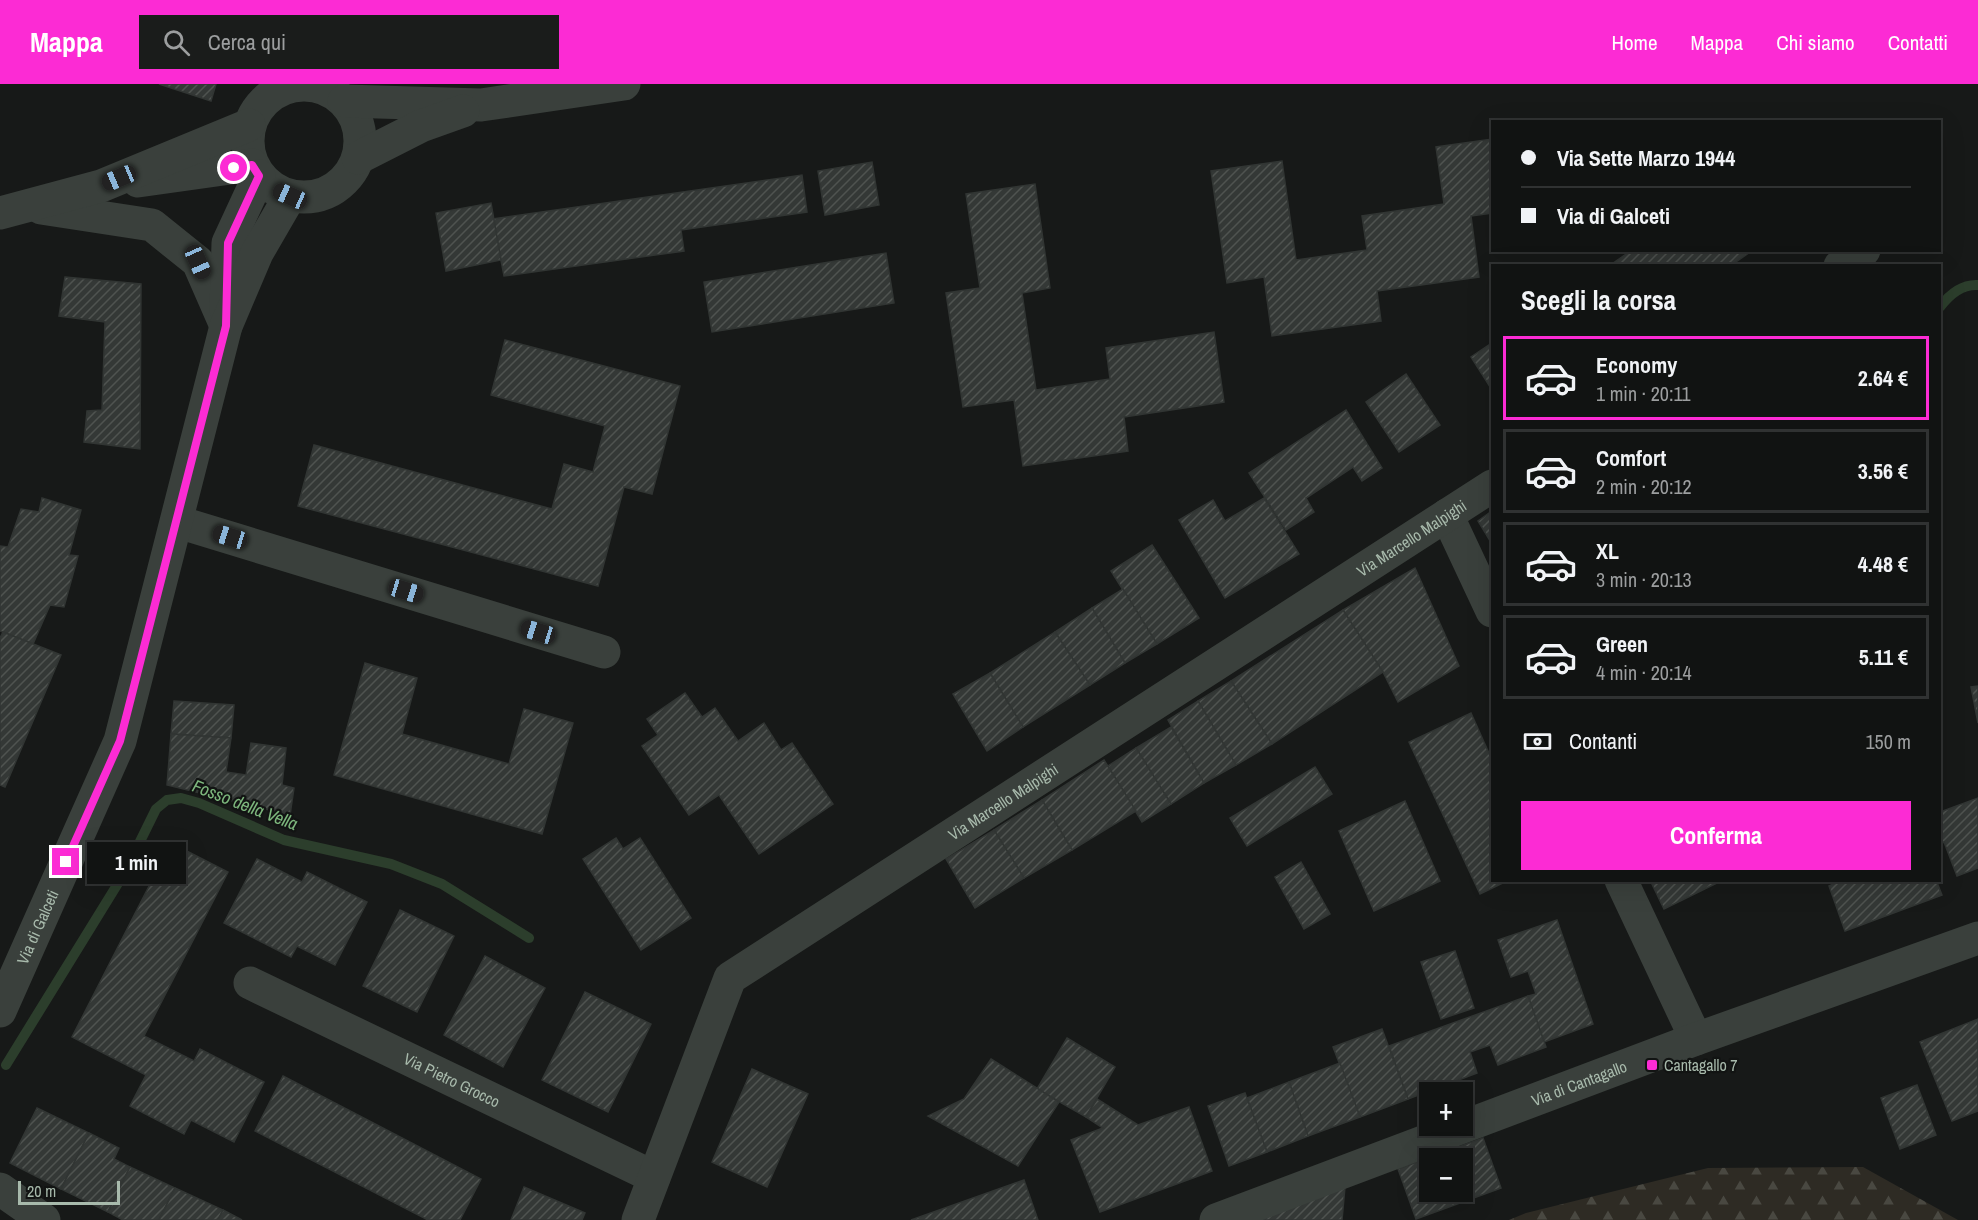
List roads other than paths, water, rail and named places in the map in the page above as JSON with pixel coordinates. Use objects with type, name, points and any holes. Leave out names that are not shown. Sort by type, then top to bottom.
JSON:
[{"type":"street","points":[[358,158],[421,126],[481,105],[624,84]]},
{"type":"street","points":[[331,91],[358,128],[360,143],[358,158],[345,179],[324,194],[307,197],[290,196],[273,188],[256,170],[248,145],[249,125],[269,91],[295,85],[331,91],[481,105]]},
{"type":"street","points":[[14,210],[101,186],[249,125]]},
{"type":"street","points":[[101,186],[256,170]]},
{"type":"street","name":"Via di Galceti","points":[[226,326],[228,243],[256,170]]},
{"type":"street","name":"Via di Galceti","points":[[0,1011],[120,741],[178,522],[226,326],[257,253],[290,196]]},
{"type":"street","points":[[14,210],[152,225],[198,262],[226,326]]},
{"type":"street","points":[[1843,264],[1861,252]]},
{"type":"street","name":"Via Marcello Malpighi","points":[[638,1220],[730,978],[1491,487]]},
{"type":"street","points":[[1447,514],[1491,609]]},
{"type":"street","points":[[178,522],[604,652]]},
{"type":"street","points":[[1621,882],[1696,1038]]},
{"type":"street","name":"Via di Cantagallo","points":[[1216,1220],[1696,1038],[1978,938]]},
{"type":"street","name":"Via Pietro Grocco","points":[[250,983],[654,1177]]},
{"type":"street","points":[[0,1189],[44,1220]]},
{"type":"waterway","name":"Fosso della Vella","points":[[1941,306],[1956,291],[1967,286],[1978,285]]},
{"type":"waterway","name":"Fosso della Vella","points":[[6,1065],[125,872],[156,809],[167,800],[181,798],[199,803],[284,840],[391,864],[442,884],[529,938]]},
{"type":"place","name":"Cantagallo 7","points":[[1652,1065]]}]
